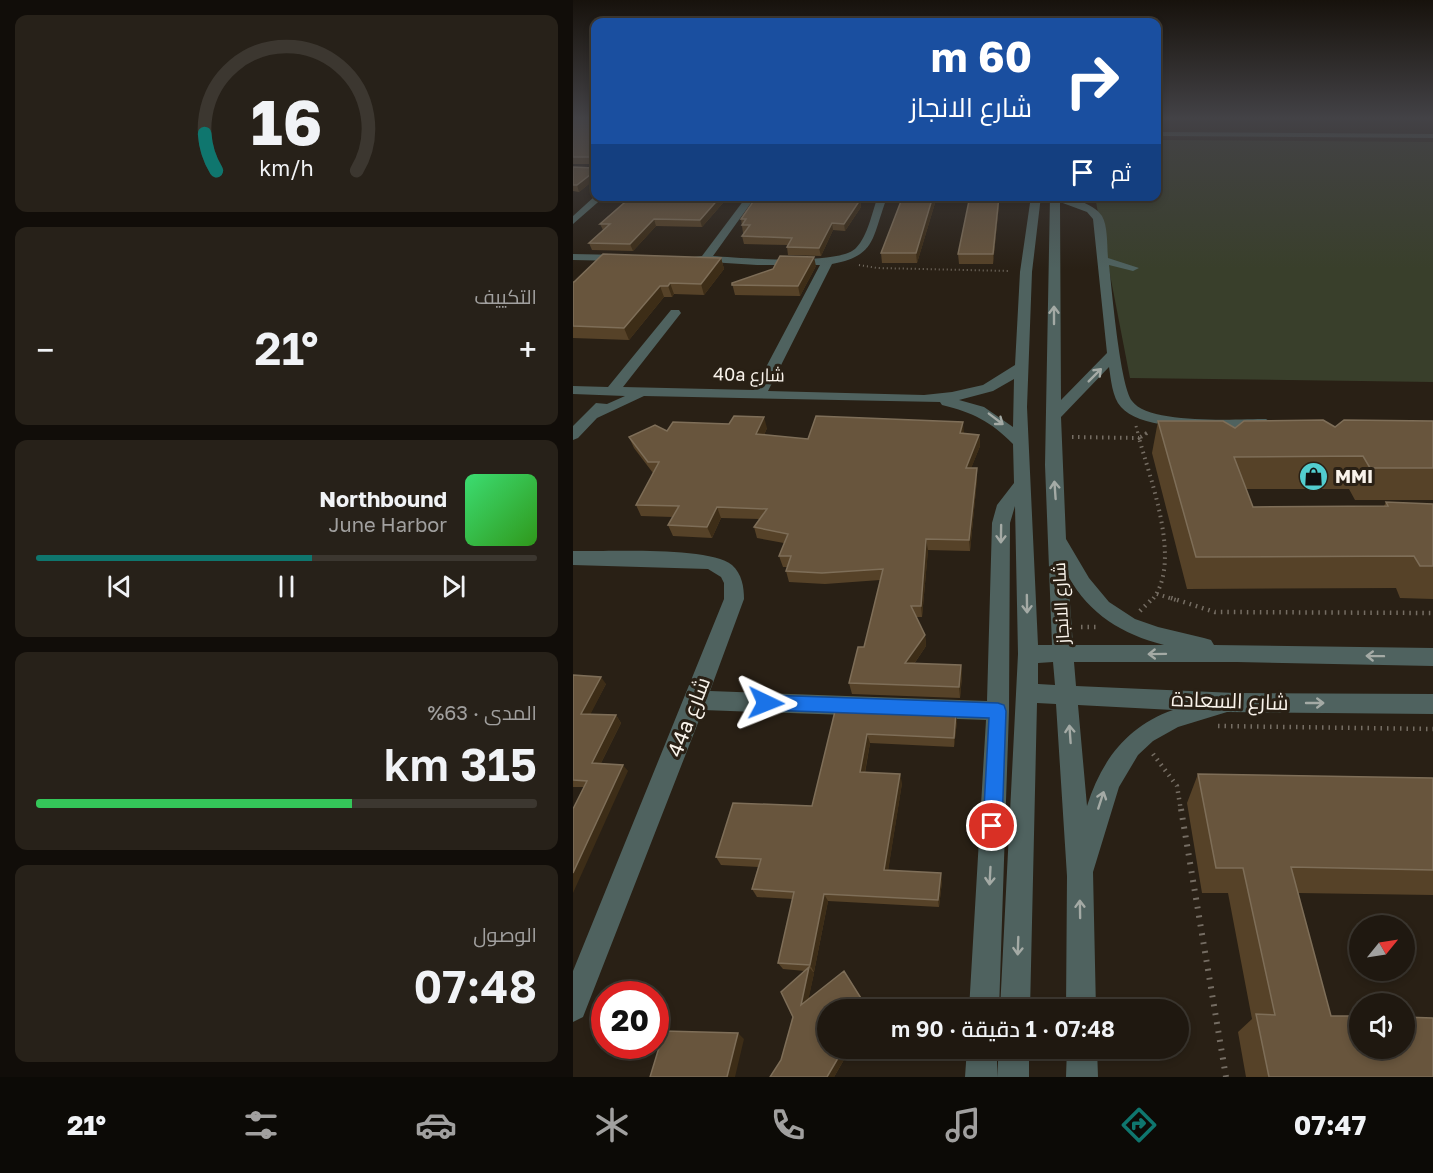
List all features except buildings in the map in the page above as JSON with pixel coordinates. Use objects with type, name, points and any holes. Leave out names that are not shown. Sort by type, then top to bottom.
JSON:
[{"type":"street","points":[[573,220],[595,201]]},
{"type":"street","points":[[705,259],[747,201]]},
{"type":"street","points":[[681,259],[827,262],[845,259],[861,249],[881,201]]},
{"type":"street","name":"شارع الانجاز","points":[[1015,999],[1028,654],[1024,482],[1020,442],[1026,272],[1034,201]]},
{"type":"street","name":"شارع الانجاز","points":[[1055,201],[1053,436],[1063,654],[1080,876],[1081,999]]},
{"type":"street","points":[[1066,201],[1090,210],[1098,218],[1114,354],[1124,401],[1133,410],[1147,418],[1164,421],[1285,424]]},
{"type":"street","points":[[573,257],[633,258]]},
{"type":"street","points":[[1103,260],[1133,268],[1117,270],[1105,275]]},
{"type":"street","points":[[759,395],[827,262]]},
{"type":"street","points":[[582,423],[603,403],[609,391],[675,313]]},
{"type":"street","points":[[1053,416],[1114,354]]},
{"type":"street","name":"40a شارع","points":[[573,390],[924,399],[960,396],[983,391],[1001,382],[1022,366]]},
{"type":"street","points":[[582,423],[619,402],[647,392]]},
{"type":"street","points":[[573,395],[582,406],[582,423]]},
{"type":"street","name":"40a شارع","points":[[924,399],[966,405],[987,413],[1020,442]]},
{"type":"street","points":[[1215,423],[1221,439]]},
{"type":"street","points":[[985,999],[998,711],[1001,523],[1006,505],[1024,482]]},
{"type":"street","points":[[1058,542],[1091,595],[1104,609],[1128,625],[1162,638],[1236,653]]},
{"type":"street","name":"44a شارع","points":[[573,558],[701,561],[718,565],[730,573],[735,585],[734,599],[696,700],[573,1007]]},
{"type":"street","points":[[1028,654],[1236,653],[1433,657]]},
{"type":"street","name":"شارع السعادة","points":[[1027,693],[1235,702],[1433,704]]},
{"type":"street","points":[[696,700],[998,711]]},
{"type":"street","points":[[1080,876],[1108,778],[1122,755],[1141,737],[1163,723],[1235,702]]},
{"type":"street","points":[[981,1077],[982,1059]]},
{"type":"street","points":[[1013,1077],[1014,1059]]},
{"type":"street","points":[[1082,1059],[1082,1077]]},
{"type":"path","points":[[845,259],[862,266],[877,268],[1026,272]]},
{"type":"path","points":[[1128,625],[1157,594],[1165,568],[1165,539],[1133,410]]},
{"type":"path","points":[[1053,436],[1139,438],[1164,421]]},
{"type":"path","points":[[1157,594],[1215,612],[1433,613]]},
{"type":"path","points":[[1062,628],[1103,626]]},
{"type":"path","points":[[1210,726],[1433,729]]},
{"type":"path","points":[[1141,737],[1176,786],[1226,1077]]},
{"type":"green space","points":[[1161,168],[1433,168],[1433,382],[1130,378],[1096,201],[1161,201]]},
{"type":"place","name":"MMI","points":[[1314,477]]},
{"type":"route","points":[[766,703],[998,711],[992,826]]}]
